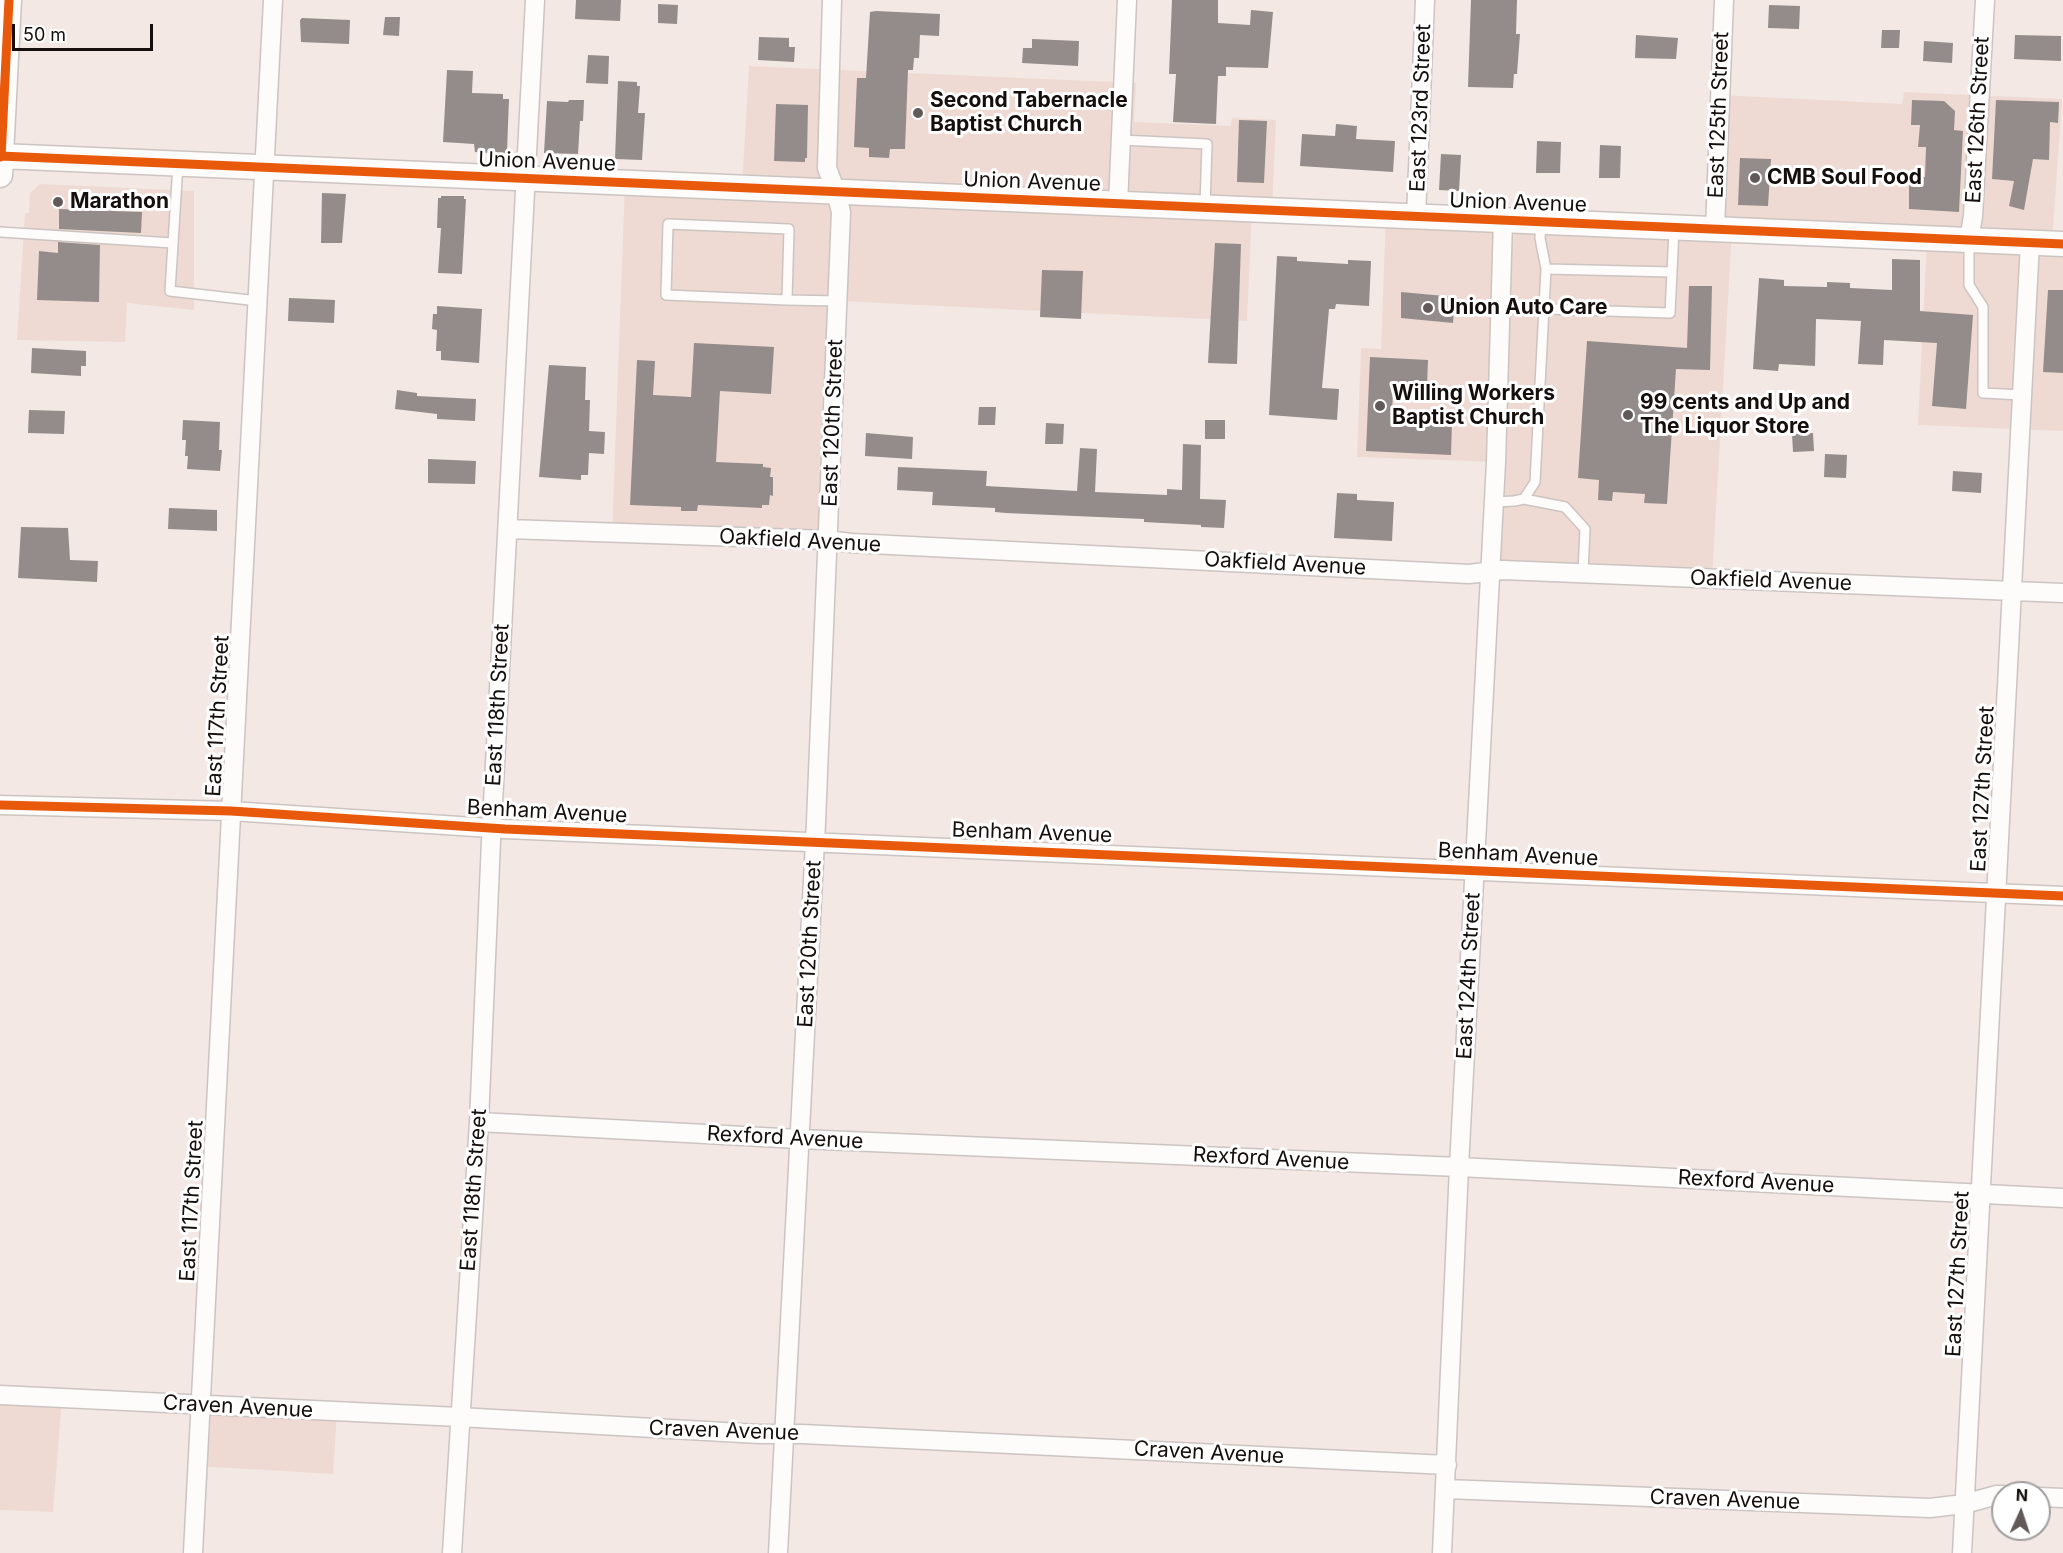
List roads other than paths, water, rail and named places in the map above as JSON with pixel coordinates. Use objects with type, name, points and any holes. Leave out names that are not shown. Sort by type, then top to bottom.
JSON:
[{"type":"main road","points":[[0,175],[6,3]]},
{"type":"main road","name":"Union Avenue","points":[[0,156],[2063,244]]},
{"type":"street","name":"East 117th Street","points":[[193,1553],[273,0]]},
{"type":"street","name":"East 118th Street","points":[[452,1553],[479,1122],[535,0]]},
{"type":"street","name":"East 120th Street","points":[[778,1553],[815,842],[838,301],[841,213],[827,168],[832,0]]},
{"type":"street","points":[[1118,204],[1127,0]]},
{"type":"street","name":"East 123rd Street","points":[[1416,217],[1425,0]]},
{"type":"street","name":"East 125th Street","points":[[1715,229],[1724,0]]},
{"type":"street","name":"East 126th Street","points":[[1969,240],[1973,216],[1985,0]]},
{"type":"street","name":"East 124th Street","points":[[1442,1553],[1459,1167],[1494,502],[1503,220]]},
{"type":"street","name":"East 127th Street","points":[[1962,1553],[2030,242]]},
{"type":"street","name":"Oakfield Avenue","points":[[508,529],[827,540],[1469,574],[1503,570],[2063,593]]},
{"type":"street","name":"Benham Avenue","points":[[0,805],[231,811],[492,828],[2063,896]]},
{"type":"street","name":"Rexford Avenue","points":[[479,1122],[800,1139],[1459,1167],[2063,1198]]},
{"type":"street","name":"Craven Avenue","points":[[0,1395],[1447,1465]]},
{"type":"street","name":"Craven Avenue","points":[[1446,1489],[1930,1508],[1964,1504],[1991,1497]]},
{"type":"lane","points":[[1121,140],[1207,144],[1204,207]]},
{"type":"lane","points":[[178,164],[170,291],[258,301]]},
{"type":"lane","points":[[1524,499],[1535,482],[1546,269],[1540,238],[1541,222]]},
{"type":"lane","points":[[787,300],[789,229],[668,224],[666,295],[787,300],[838,301]]},
{"type":"lane","points":[[1545,309],[1670,313],[1674,227]]},
{"type":"lane","points":[[0,232],[173,243]]},
{"type":"lane","points":[[1969,240],[1969,285],[1983,307],[1983,393],[2022,395]]},
{"type":"lane","points":[[1546,269],[1672,272]]},
{"type":"lane","points":[[1494,502],[1524,499],[1565,507],[1585,529],[1583,573]]},
{"type":"place","name":"Second Tabernacle Baptist Church","points":[[918,113]]},
{"type":"place","name":"CMB Soul Food","points":[[1755,178]]},
{"type":"place","name":"Marathon","points":[[58,202]]},
{"type":"place","name":"Union Auto Care","points":[[1428,308]]},
{"type":"place","name":"Willing Workers Baptist Church","points":[[1380,406]]},
{"type":"place","name":"99 cents and Up and The Liquor Store","points":[[1628,415]]}]
